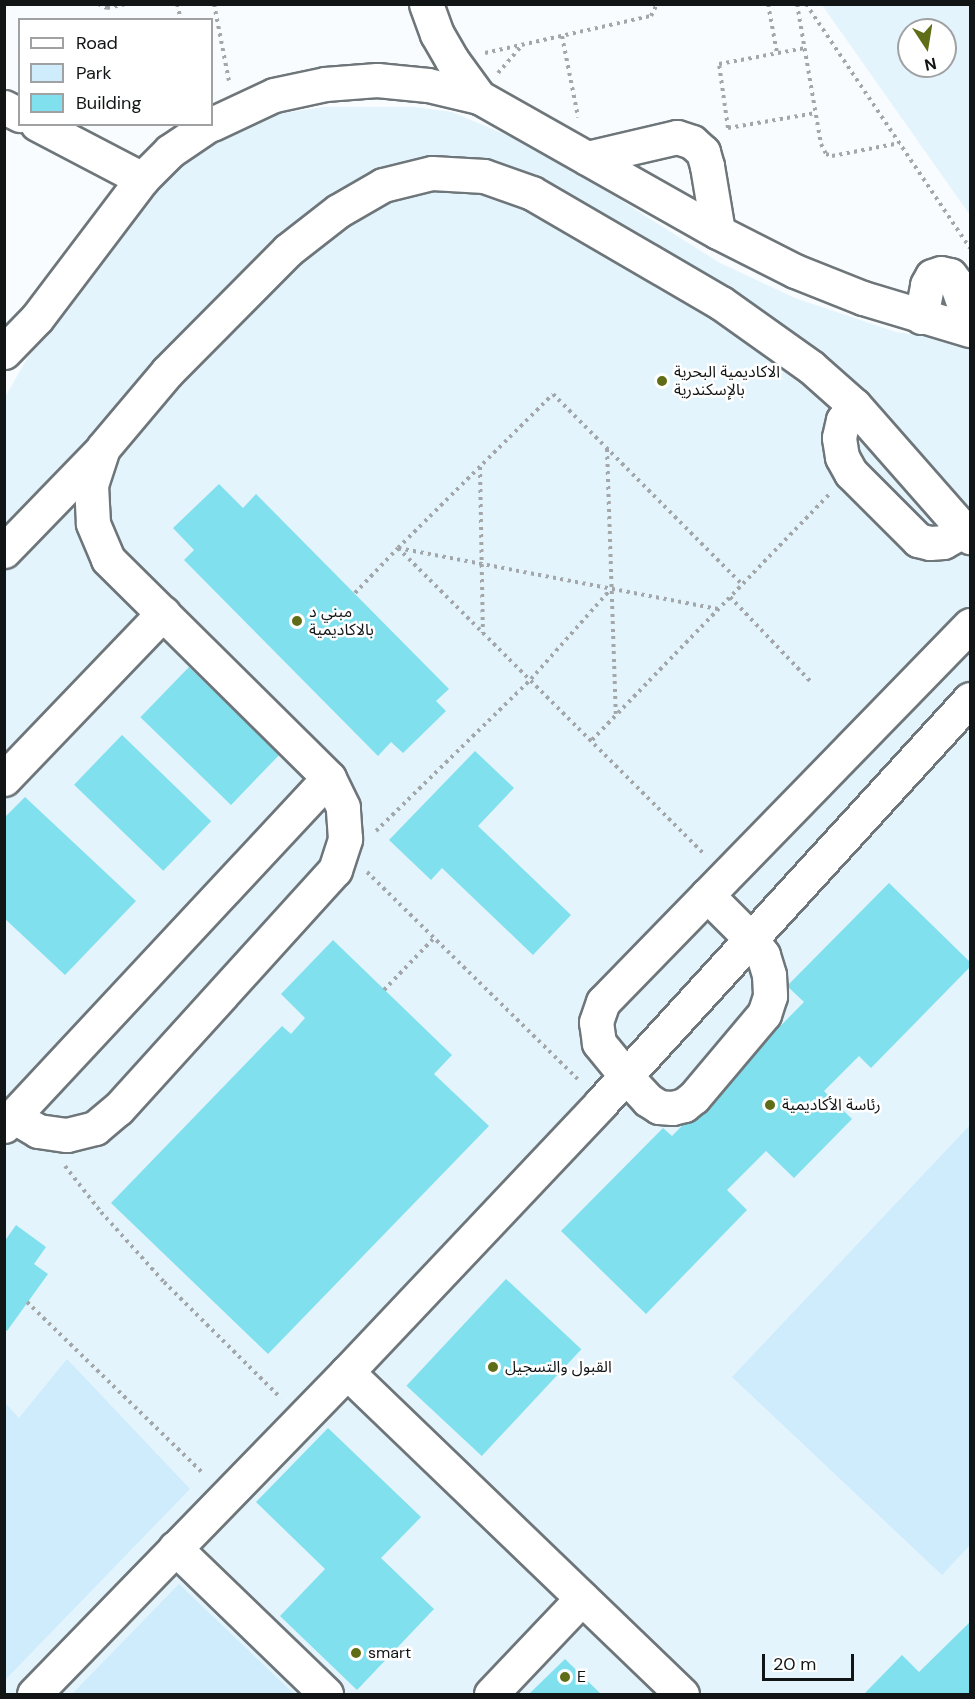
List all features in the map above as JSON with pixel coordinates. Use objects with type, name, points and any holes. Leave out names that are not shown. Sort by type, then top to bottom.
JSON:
[{"type":"street","points":[[426,4],[437,34],[452,60],[479,97]]},
{"type":"street","points":[[219,120],[274,95],[325,84],[376,80],[429,85],[479,97],[718,232],[795,271],[863,298],[970,330]]},
{"type":"street","points":[[4,107],[18,114]]},
{"type":"street","points":[[41,126],[142,179]]},
{"type":"street","points":[[4,352],[37,318],[142,179],[170,151],[210,126]]},
{"type":"street","points":[[587,158],[678,138],[692,142],[703,152],[718,232]]},
{"type":"street","points":[[4,551],[103,448],[167,372],[288,250],[338,211],[382,185],[432,173],[484,176],[532,193],[721,303],[811,367],[854,405],[968,533],[943,542],[930,543],[918,540],[851,473],[842,457],[839,438],[843,420],[854,405]]},
{"type":"street","points":[[921,317],[927,285],[932,276],[941,273],[950,275],[956,284],[970,322]]},
{"type":"street","points":[[103,448],[91,485],[93,523],[108,559],[329,778],[343,807],[345,840],[343,863],[118,1109],[95,1128],[67,1135],[18,1124],[329,778]]},
{"type":"street","points":[[4,779],[163,613]]},
{"type":"street","points":[[717,886],[763,955],[769,975],[770,996],[764,1014],[694,1097],[684,1105],[672,1108],[659,1107],[648,1100],[599,1043],[596,1022],[603,1002],[970,625]]},
{"type":"street","points":[[34,1695],[347,1372],[602,1102],[970,699]]},
{"type":"street","points":[[347,1372],[682,1695]]},
{"type":"street","points":[[175,1548],[326,1695]]},
{"type":"street","points":[[491,1695],[582,1598]]},
{"type":"path","points":[[98,4],[107,8],[126,4]]},
{"type":"path","points":[[214,4],[219,120]]},
{"type":"path","points":[[452,60],[651,16],[657,4]]},
{"type":"path","points":[[768,4],[777,53]]},
{"type":"path","points":[[797,4],[821,144],[826,154],[832,156],[900,143]]},
{"type":"path","points":[[806,4],[970,248]]},
{"type":"path","points":[[562,36],[587,158]]},
{"type":"path","points":[[728,128],[719,64],[805,48]]},
{"type":"path","points":[[678,138],[816,113]]},
{"type":"path","points":[[355,593],[553,394],[742,584]]},
{"type":"path","points":[[607,448],[616,715]]},
{"type":"path","points":[[480,467],[483,633]]},
{"type":"path","points":[[592,740],[851,473]]},
{"type":"path","points":[[398,548],[718,609]]},
{"type":"path","points":[[398,548],[592,740],[717,886]]},
{"type":"path","points":[[602,1102],[434,938],[343,863],[531,679],[612,589]]},
{"type":"path","points":[[730,597],[810,681]]},
{"type":"path","points":[[384,990],[434,938]]},
{"type":"path","points":[[18,1124],[164,1282],[301,1417]]},
{"type":"path","points":[[27,1302],[226,1496]]},
{"type":"shaded area","points":[[822,5],[970,5],[970,215]]},
{"type":"shaded area","points":[[323,107],[415,107],[452,112],[540,149],[720,263],[795,298],[896,332],[970,343],[970,1694],[5,1694],[4,399],[37,341],[183,154],[231,130],[272,115]]},
{"type":"green space","points":[[970,1125],[970,1545],[942,1575],[732,1377]]},
{"type":"green space","points":[[67,1359],[190,1489],[5,1680],[5,1403],[19,1418]]},
{"type":"green space","points":[[179,1584],[294,1694],[72,1694]]},
{"type":"building","points":[[219,484],[243,508],[256,494],[449,689],[436,701],[446,711],[403,753],[391,742],[378,756],[184,560],[194,550],[173,528]]},
{"type":"building","points":[[189,667],[280,755],[231,805],[140,717]]},
{"type":"building","points":[[122,735],[211,821],[163,871],[74,785]]},
{"type":"building","points":[[475,751],[514,788],[478,826],[571,915],[533,955],[442,868],[431,880],[389,840]]},
{"type":"building","points":[[25,797],[136,901],[65,975],[4,918],[4,818]]},
{"type":"building","points":[[889,883],[970,962],[970,967],[871,1068],[859,1056],[824,1091],[852,1119],[794,1178],[766,1151],[727,1190],[747,1210],[646,1314],[561,1231],[663,1128],[672,1136],[804,1002],[787,986]]},
{"type":"building","points":[[333,940],[452,1055],[434,1074],[489,1126],[268,1354],[111,1203],[282,1026],[291,1034],[305,1018],[281,994]]},
{"type":"building","points":[[16,1225],[46,1247],[34,1264],[48,1274],[7,1331],[4,1329],[4,1242]]},
{"type":"building","name":"القبول والتسجيل","points":[[506,1279],[581,1349],[482,1456],[406,1386]]},
{"type":"building","points":[[328,1428],[421,1517],[381,1558],[434,1609],[357,1690],[280,1616],[325,1569],[256,1502]]},
{"type":"building","points":[[970,1622],[970,1694],[864,1694],[902,1655],[919,1672]]},
{"type":"building","name":"E","points":[[565,1659],[601,1694],[529,1694]]},
{"type":"place","name":"الاكاديمية البحرية بالإسكندرية","points":[[662,381]]},
{"type":"place","name":"مبني د بالاكاديمية","points":[[297,621]]},
{"type":"place","name":"رئاسة الأكاديمية","points":[[770,1105]]},
{"type":"place","name":"القبول والتسجيل","points":[[493,1367]]},
{"type":"place","name":"smart","points":[[356,1653]]},
{"type":"place","name":"E","points":[[565,1677]]}]
